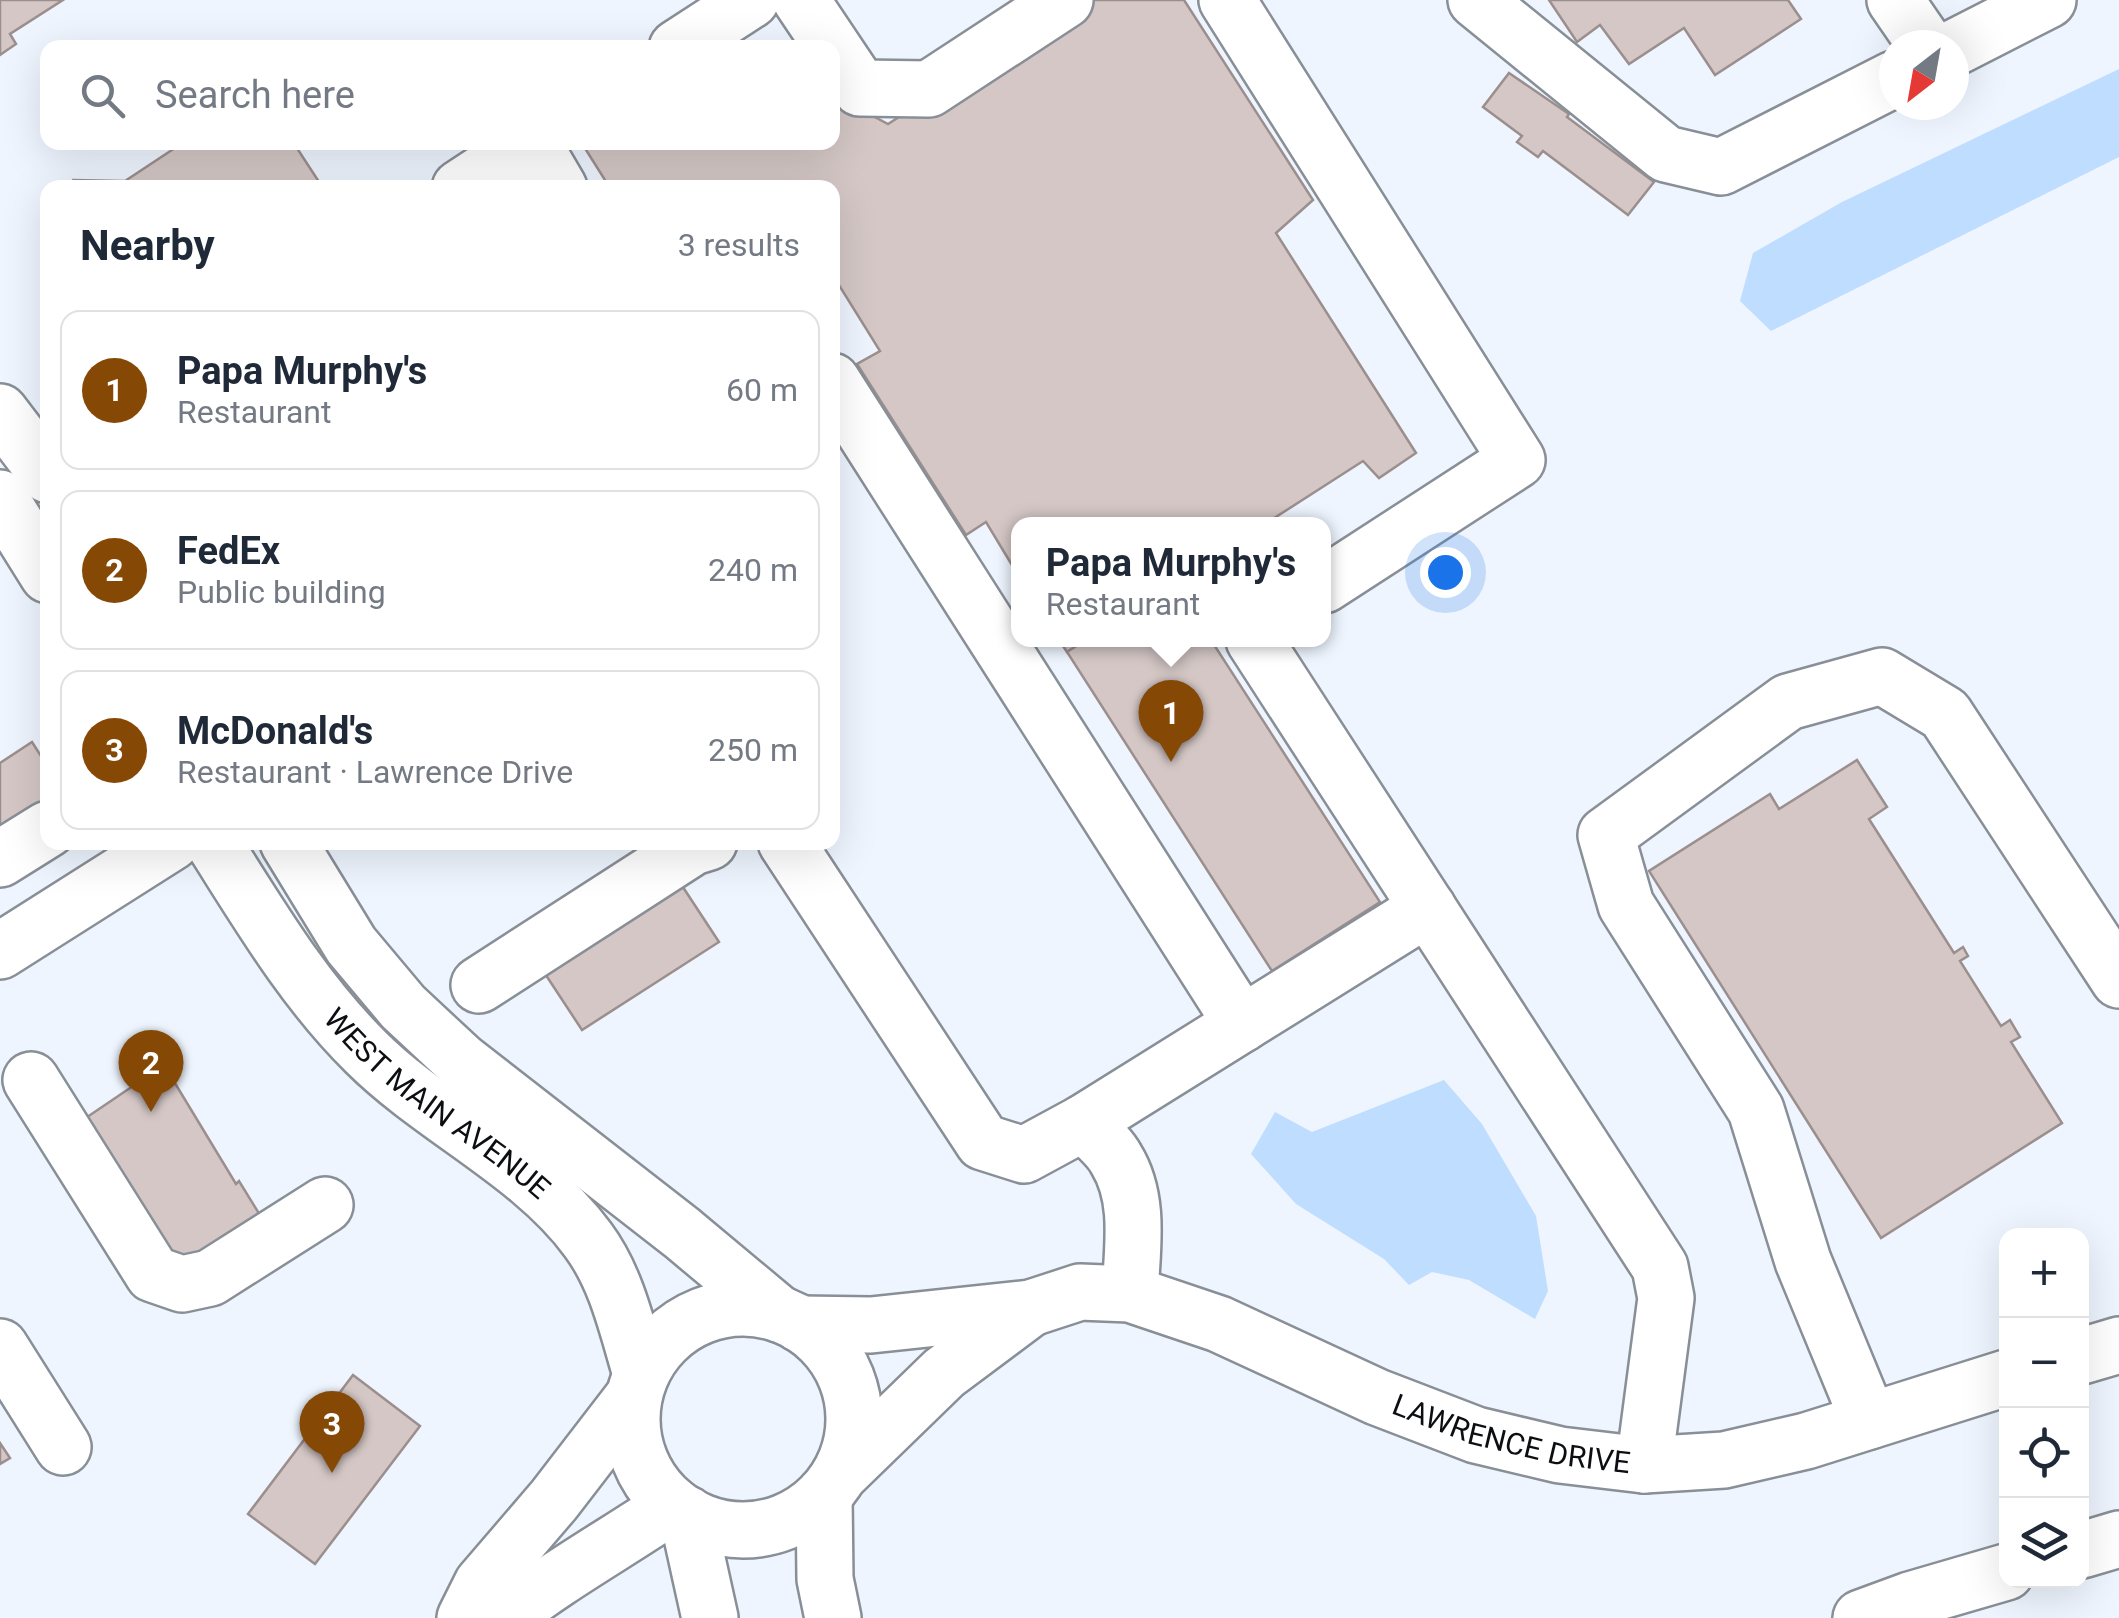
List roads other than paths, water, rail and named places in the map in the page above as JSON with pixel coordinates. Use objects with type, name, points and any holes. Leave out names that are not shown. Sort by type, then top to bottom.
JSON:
[{"type":"main road","points":[[690,40],[752,0]]},
{"type":"main road","points":[[801,0],[828,40]]},
{"type":"main road","points":[[840,58],[860,88],[929,89],[1065,0]]},
{"type":"main road","points":[[1227,0],[1517,460],[1331,580]]},
{"type":"main road","points":[[1476,0],[1666,154],[1721,166],[1879,86]]},
{"type":"main road","points":[[1895,0],[1916,30]]},
{"type":"main road","points":[[1969,40],[2037,2]]},
{"type":"main road","points":[[472,180],[518,150]]},
{"type":"main road","points":[[535,150],[554,180]]},
{"type":"main road","points":[[840,394],[1242,1024]]},
{"type":"main road","points":[[0,412],[40,464]]},
{"type":"main road","points":[[0,498],[40,562]]},
{"type":"main road","points":[[1259,647],[1660,1268],[1666,1298],[1644,1464]]},
{"type":"main road","points":[[1869,1421],[1803,1260],[1756,1110],[1626,905],[1606,835],[1788,702],[1882,676],[1944,714],[2119,980]]},
{"type":"main road","points":[[0,860],[40,834]]},
{"type":"main road","points":[[0,951],[159,850]]},
{"type":"main road","name":"WEST MAIN AVENUE","points":[[218,850],[311,993],[368,1055],[551,1200],[588,1240],[613,1284],[638,1385]]},
{"type":"main road","name":"WEST MAIN AVENUE","points":[[293,850],[352,945],[403,1008],[475,1072],[790,1319]]},
{"type":"main road","points":[[478,985],[687,850]]},
{"type":"main road","points":[[742,850],[820,966]]},
{"type":"main road","points":[[791,850],[983,1142],[1024,1155],[1084,1123],[1428,908]]},
{"type":"main road","points":[[31,1080],[153,1274],[182,1284],[210,1278],[325,1205]]},
{"type":"main road","points":[[1084,1123],[1116,1157],[1131,1192],[1130,1294]]},
{"type":"main road","name":"LAWRENCE DRIVE","points":[[790,1319],[871,1325],[1030,1308],[1080,1292],[1130,1294],[1174,1306],[1377,1397],[1476,1435],[1560,1456],[1644,1464],[1724,1460],[1806,1441],[1999,1380]]},
{"type":"main road","points":[[464,1618],[482,1584],[554,1500],[669,1336],[710,1313],[756,1308],[790,1319],[836,1358],[853,1404],[850,1452],[832,1485],[805,1511],[759,1529],[710,1525],[680,1510],[656,1488],[634,1444],[638,1385]]},
{"type":"main road","name":"LAWRENCE DRIVE","points":[[832,1485],[944,1374],[1030,1308]]},
{"type":"main road","points":[[2089,1354],[2119,1345]]},
{"type":"main road","points":[[0,1347],[62,1447]]},
{"type":"main road","points":[[832,1485],[825,1579],[832,1618]]},
{"type":"main road","points":[[504,1618],[541,1589],[680,1510]]},
{"type":"main road","points":[[680,1510],[710,1618]]},
{"type":"main road","points":[[2089,1548],[2119,1540]]},
{"type":"main road","points":[[1861,1618],[1999,1574]]},
{"type":"water","points":[[2119,69],[2119,157],[1771,331],[1740,301],[1753,253],[1842,202]]},
{"type":"water","points":[[1444,1080],[1482,1124],[1536,1216],[1548,1291],[1535,1319],[1469,1280],[1432,1272],[1409,1285],[1384,1259],[1296,1204],[1251,1154],[1275,1112],[1312,1132]]},
{"type":"place","name":"Papa Murphy's","points":[[1171,762]]},
{"type":"place","name":"FedEx","points":[[151,1112]]},
{"type":"place","name":"McDonald's","points":[[332,1473]]}]
